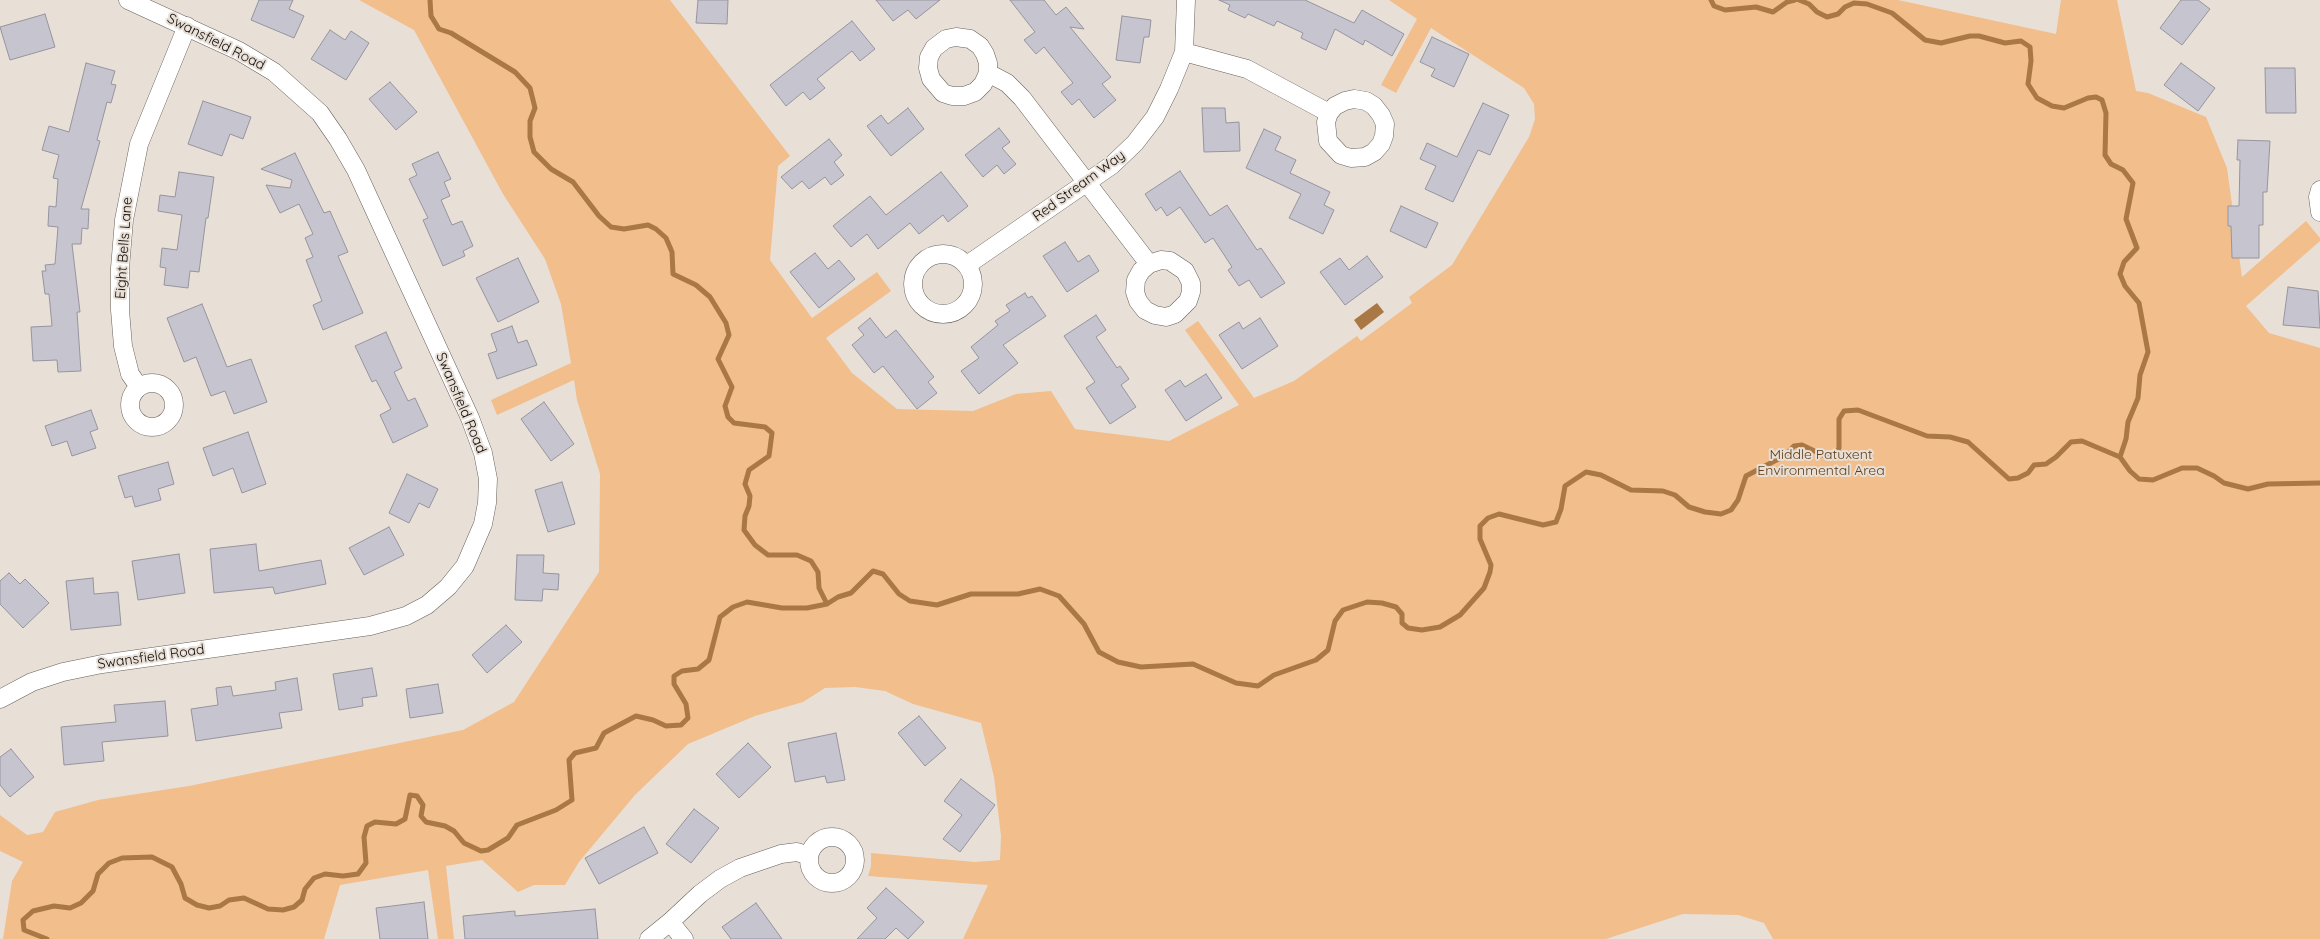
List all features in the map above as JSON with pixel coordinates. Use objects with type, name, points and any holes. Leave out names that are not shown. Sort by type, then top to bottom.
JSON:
[{"type":"street","name":"Swansfield Road","points":[[2,694],[32,682],[102,664],[370,626],[406,616],[427,605],[448,587],[460,573],[475,546],[483,524],[487,502],[488,479],[483,453],[470,418],[372,206],[338,139],[320,114],[274,72],[239,51],[128,0]]},
{"type":"street","name":"Red Stream Way","points":[[967,266],[1112,165],[1136,143],[1150,124],[1170,89],[1184,52],[1186,0]]},
{"type":"street","name":"Eight Bells Lane","points":[[139,387],[130,374],[124,346],[120,310],[120,268],[124,220],[139,144],[186,26]]},
{"type":"street","points":[[1184,52],[1247,69],[1329,114]]},
{"type":"street","points":[[988,73],[1008,83],[1022,98],[1149,264]]},
{"type":"street","points":[[2320,190],[2318,197],[2320,212]]},
{"type":"street","points":[[648,939],[670,922],[700,894],[720,879],[740,868],[781,854],[797,852],[809,856]]},
{"type":"street","points":[[670,922],[684,939]]},
{"type":"green space","name":"Middle Patuxent Environmental Area","points":[[359,0],[670,0],[790,156],[778,166],[770,260],[812,318],[877,272],[891,291],[826,338],[852,373],[897,409],[973,411],[1016,394],[1051,391],[1075,429],[1169,441],[1239,405],[1185,330],[1198,321],[1254,398],[1294,381],[1357,336],[1361,341],[1412,303],[1409,297],[1452,265],[1529,137],[1535,119],[1534,104],[1524,88],[1431,28],[1396,93],[1381,85],[1417,19],[1389,0],[1898,0],[2056,34],[2061,0],[2117,0],[2136,91],[2148,93],[2206,117],[2227,168],[2242,277],[2306,221],[2320,238],[2320,241],[2246,306],[2269,333],[2320,348],[2320,939],[1773,939],[1764,923],[1738,915],[1683,914],[1606,939],[963,939],[988,885],[868,876],[871,866],[871,853],[975,862],[1000,860],[1001,836],[994,777],[981,723],[913,704],[885,691],[855,687],[825,688],[803,702],[755,716],[688,744],[635,795],[579,862],[565,885],[534,885],[518,892],[482,860],[446,866],[454,939],[438,939],[428,870],[340,885],[324,939],[3,939],[12,881],[23,862],[0,851],[0,815],[27,835],[43,832],[55,812],[98,800],[189,786],[463,730],[514,702],[599,572],[600,474],[577,400],[574,380],[497,415],[491,400],[571,363],[561,304],[545,259],[503,194],[414,30]]},
{"type":"shaded area","points":[[1377,303],[1384,312],[1361,330],[1354,320]]},
{"type":"building","points":[[259,0],[293,0],[289,9],[304,16],[294,38],[251,20]]},
{"type":"building","points":[[698,0],[728,0],[727,24],[696,23]]},
{"type":"building","points":[[876,0],[940,0],[916,19],[908,10],[893,21]]},
{"type":"building","points":[[1010,0],[1044,0],[1056,15],[1066,7],[1084,29],[1070,27],[1111,77],[1102,84],[1116,100],[1094,118],[1079,99],[1072,105],[1061,92],[1073,83],[1044,47],[1036,54],[1024,40],[1035,32]]},
{"type":"building","points":[[1219,0],[1305,0],[1354,23],[1362,10],[1404,34],[1392,56],[1365,40],[1363,45],[1335,29],[1326,50],[1301,38],[1303,33],[1277,21],[1274,26],[1248,14],[1245,18],[1228,10],[1230,5]]},
{"type":"building","points":[[2181,0],[2198,0],[2210,9],[2182,45],[2160,28]]},
{"type":"building","points":[[45,14],[55,47],[10,60],[0,27]]},
{"type":"building","points":[[1122,16],[1151,20],[1149,37],[1144,37],[1140,63],[1116,60]]},
{"type":"building","points":[[852,21],[875,49],[860,61],[852,51],[817,79],[825,88],[810,100],[803,92],[786,106],[770,85]]},
{"type":"building","points":[[330,30],[345,40],[351,31],[369,43],[346,80],[311,59]]},
{"type":"building","points":[[1432,37],[1469,54],[1454,87],[1431,76],[1435,69],[1420,62]]},
{"type":"building","points":[[86,63],[115,71],[111,84],[116,85],[111,103],[107,102],[97,140],[100,141],[81,209],[89,209],[88,229],[82,228],[81,244],[72,244],[80,312],[77,312],[81,371],[58,372],[57,360],[33,361],[31,327],[52,326],[49,294],[45,294],[42,271],[46,271],[45,265],[55,264],[58,227],[48,226],[49,206],[56,207],[58,179],[53,178],[59,155],[42,150],[49,126],[69,132]]},
{"type":"building","points":[[2181,63],[2215,88],[2198,111],[2164,85]]},
{"type":"building","points":[[2265,68],[2295,68],[2296,113],[2266,113]]},
{"type":"building","points":[[390,82],[417,112],[396,130],[369,99]]},
{"type":"building","points":[[203,101],[251,117],[243,139],[230,134],[222,156],[188,144]]},
{"type":"building","points":[[1483,103],[1509,115],[1490,155],[1478,150],[1453,202],[1425,189],[1436,166],[1420,159],[1427,143],[1457,157]]},
{"type":"building","points":[[908,108],[924,129],[891,156],[867,126],[881,115],[888,124]]},
{"type":"building","points":[[1202,108],[1225,108],[1226,123],[1239,122],[1240,151],[1204,152]]},
{"type":"building","points":[[999,128],[1010,142],[1002,148],[1016,164],[1004,174],[997,165],[983,177],[965,155]]},
{"type":"building","points":[[1264,129],[1281,137],[1275,150],[1296,160],[1290,173],[1330,192],[1324,205],[1334,210],[1323,234],[1289,218],[1301,194],[1246,168]]},
{"type":"building","points":[[829,139],[842,155],[834,162],[844,175],[831,185],[825,177],[809,189],[802,181],[792,189],[781,177]]},
{"type":"building","points":[[2238,140],[2270,141],[2267,192],[2263,192],[2263,225],[2259,225],[2259,258],[2232,258],[2231,226],[2228,226],[2228,206],[2239,206],[2240,160],[2237,160]]},
{"type":"building","points":[[438,152],[451,179],[444,182],[450,196],[441,200],[452,225],[462,221],[473,246],[463,251],[465,256],[443,266],[423,220],[428,218],[409,179],[417,175],[412,164]]},
{"type":"building","points":[[295,153],[324,213],[330,211],[348,252],[338,256],[363,313],[323,330],[313,305],[322,301],[306,260],[313,257],[305,238],[313,234],[299,204],[280,213],[266,185],[290,188],[292,180],[261,169]]},
{"type":"building","points":[[1180,171],[1210,216],[1227,205],[1257,250],[1261,248],[1285,283],[1261,298],[1249,280],[1239,286],[1228,270],[1232,267],[1213,238],[1205,243],[1180,207],[1167,216],[1161,207],[1156,211],[1145,194]]},
{"type":"building","points":[[179,172],[214,177],[208,218],[206,218],[199,272],[190,271],[188,288],[164,285],[166,268],[160,267],[162,248],[177,250],[182,215],[158,211],[160,195],[175,197]]},
{"type":"building","points":[[941,172],[968,206],[948,222],[943,215],[919,234],[910,223],[878,249],[867,234],[851,247],[833,226],[870,196],[886,215]]},
{"type":"building","points":[[1401,206],[1438,223],[1426,248],[1390,231]]},
{"type":"building","points":[[1065,242],[1078,262],[1089,255],[1099,271],[1067,292],[1043,256]]},
{"type":"building","points":[[815,253],[828,269],[839,260],[855,279],[819,308],[790,272]]},
{"type":"building","points":[[1367,256],[1383,277],[1345,305],[1320,272],[1340,258],[1349,270]]},
{"type":"building","points":[[518,258],[539,302],[498,322],[476,278]]},
{"type":"building","points":[[2288,287],[2318,291],[2320,328],[2283,325]]},
{"type":"building","points":[[1025,293],[1028,298],[1032,296],[1046,316],[1003,345],[1018,363],[979,394],[961,371],[979,358],[971,347],[998,325],[995,321],[1010,311],[1006,305]]},
{"type":"building","points":[[202,304],[227,367],[251,359],[267,402],[234,414],[225,391],[211,396],[196,357],[184,362],[167,318]]},
{"type":"building","points":[[1096,315],[1106,330],[1096,337],[1117,368],[1120,366],[1129,379],[1121,385],[1136,407],[1110,424],[1086,388],[1095,382],[1064,336]]},
{"type":"building","points":[[870,318],[886,338],[896,330],[934,377],[928,382],[937,393],[917,409],[883,366],[874,373],[852,345],[864,335],[858,328]]},
{"type":"building","points":[[1260,318],[1278,346],[1242,369],[1219,335],[1239,322],[1243,329]]},
{"type":"building","points":[[512,326],[518,343],[527,340],[537,365],[497,379],[488,354],[497,351],[491,334]]},
{"type":"building","points":[[386,332],[402,368],[394,372],[408,401],[415,398],[428,426],[393,443],[380,415],[391,409],[376,380],[372,382],[355,346]]},
{"type":"building","points":[[1206,374],[1222,398],[1186,421],[1165,390],[1180,380],[1185,387]]},
{"type":"building","points":[[544,402],[574,444],[551,461],[521,419]]},
{"type":"building","points":[[91,410],[98,429],[90,432],[96,448],[72,456],[67,441],[52,446],[45,426]]},
{"type":"building","points":[[248,432],[266,484],[242,493],[233,468],[213,476],[203,448]]},
{"type":"building","points":[[168,462],[174,484],[158,489],[161,500],[135,507],[132,496],[125,498],[118,476]]},
{"type":"building","points":[[407,474],[438,489],[429,508],[419,503],[409,523],[389,513]]},
{"type":"building","points":[[562,482],[575,524],[548,532],[535,490]]},
{"type":"building","points":[[389,527],[404,555],[364,575],[349,548]]},
{"type":"building","points":[[256,544],[259,571],[321,560],[326,584],[275,594],[273,587],[214,593],[210,549]]},
{"type":"building","points":[[179,554],[185,593],[138,600],[132,561]]},
{"type":"building","points":[[517,555],[544,555],[543,573],[559,574],[558,590],[543,589],[542,601],[515,600]]},
{"type":"building","points":[[9,573],[20,584],[25,579],[49,603],[23,628],[0,604],[0,581]]},
{"type":"building","points":[[93,578],[94,594],[118,592],[121,625],[71,630],[66,581]]},
{"type":"building","points":[[506,625],[522,642],[487,673],[472,655]]},
{"type":"building","points":[[372,668],[377,696],[362,698],[363,706],[339,710],[333,674]]},
{"type":"building","points":[[297,678],[302,710],[279,713],[282,728],[196,741],[191,709],[218,705],[216,688],[231,686],[233,696],[276,690],[275,682]]},
{"type":"building","points":[[438,684],[443,713],[410,718],[406,689]]},
{"type":"building","points":[[165,701],[168,736],[102,742],[104,761],[64,765],[61,727],[116,722],[114,705]]},
{"type":"building","points":[[919,716],[946,748],[925,766],[898,733]]},
{"type":"building","points":[[836,733],[845,780],[827,783],[825,776],[795,782],[788,743]]},
{"type":"building","points":[[748,743],[771,767],[739,798],[716,774]]},
{"type":"building","points":[[11,749],[34,777],[10,797],[0,785],[0,757]]},
{"type":"building","points":[[961,779],[995,805],[960,852],[943,839],[962,815],[944,801]]},
{"type":"building","points":[[694,809],[719,828],[691,863],[666,844]]},
{"type":"building","points":[[644,827],[658,853],[599,884],[585,858]]},
{"type":"building","points":[[886,888],[924,922],[908,939],[896,928],[885,939],[857,939],[877,918],[867,908]]},
{"type":"building","points":[[424,902],[428,939],[380,939],[376,908]]},
{"type":"building","points":[[756,903],[782,939],[731,939],[722,927]]},
{"type":"building","points":[[595,909],[598,939],[465,939],[463,916],[515,911],[515,916]]},
{"type":"waterway","points":[[430,0],[431,16],[439,29],[451,33],[515,72],[530,88],[535,108],[530,121],[530,137],[534,152],[551,169],[573,182],[599,216],[611,227],[624,229],[648,225],[656,229],[666,238],[672,252],[673,274],[696,285],[710,297],[726,323],[729,335],[718,359],[732,387],[725,406],[728,417],[734,423],[765,427],[772,433],[769,456],[749,470],[745,484],[750,496],[744,530],[755,545],[768,555],[797,555],[811,561],[818,572],[819,588],[827,604]]},
{"type":"waterway","points":[[1711,0],[1714,6],[1725,10],[1756,7],[1773,12],[1787,2],[1795,0]]},
{"type":"waterway","points":[[1799,0],[1809,4],[1817,12],[1827,17],[1838,14],[1845,7],[1854,3],[1867,4],[1892,13],[1925,40],[1941,43],[1970,36],[1979,36],[2005,43],[2021,41],[2030,47],[2031,61],[2028,84],[2037,98],[2052,106],[2064,108],[2088,98],[2096,97],[2102,100],[2106,113],[2105,155],[2111,164],[2123,170],[2133,183],[2126,219],[2137,248],[2124,262],[2120,274],[2125,286],[2139,303],[2148,352],[2140,375],[2138,398],[2128,422],[2126,439],[2120,457]]},
{"type":"waterway","points":[[47,939],[24,930],[23,920],[33,911],[54,906],[70,908],[81,903],[93,891],[98,874],[109,863],[122,858],[152,857],[172,867],[181,884],[185,898],[197,905],[209,908],[220,906],[229,900],[244,898],[268,909],[283,910],[294,907],[302,900],[305,889],[314,878],[325,874],[343,876],[358,874],[366,863],[364,837],[367,826],[375,822],[396,824],[405,819],[410,795],[417,796],[423,805],[421,816],[426,822],[445,826],[454,831],[464,843],[481,851],[488,850],[508,838],[517,825],[556,810],[572,800],[569,760],[575,753],[596,748],[604,733],[636,716],[653,720],[666,726],[681,725],[688,718],[686,704],[674,684],[674,676],[682,671],[698,669],[709,660],[720,617],[733,607],[747,602],[782,608],[807,608],[827,604],[838,597],[851,593],[873,571],[883,574],[899,594],[910,601],[937,605],[971,594],[1018,594],[1040,589],[1059,596],[1084,624],[1099,652],[1118,662],[1141,667],[1193,664],[1236,683],[1258,686],[1274,675],[1316,660],[1328,650],[1335,621],[1343,610],[1367,602],[1382,603],[1396,607],[1402,614],[1402,623],[1408,628],[1422,630],[1440,627],[1460,615],[1484,588],[1490,572],[1491,565],[1480,539],[1480,526],[1488,518],[1499,514],[1543,525],[1556,522],[1561,509],[1565,486],[1586,472],[1601,475],[1631,490],[1663,491],[1675,495],[1689,507],[1721,514],[1731,510],[1738,500],[1746,476],[1786,455],[1794,446],[1802,445],[1827,457],[1834,456],[1839,448],[1839,419],[1844,411],[1858,410],[1927,436],[1950,437],[1968,442],[2009,479],[2018,478],[2028,473],[2034,465],[2046,464],[2071,442],[2082,441],[2120,457],[2130,471],[2139,479],[2153,480],[2182,468],[2197,468],[2224,483],[2248,489],[2268,484],[2320,483]]}]
